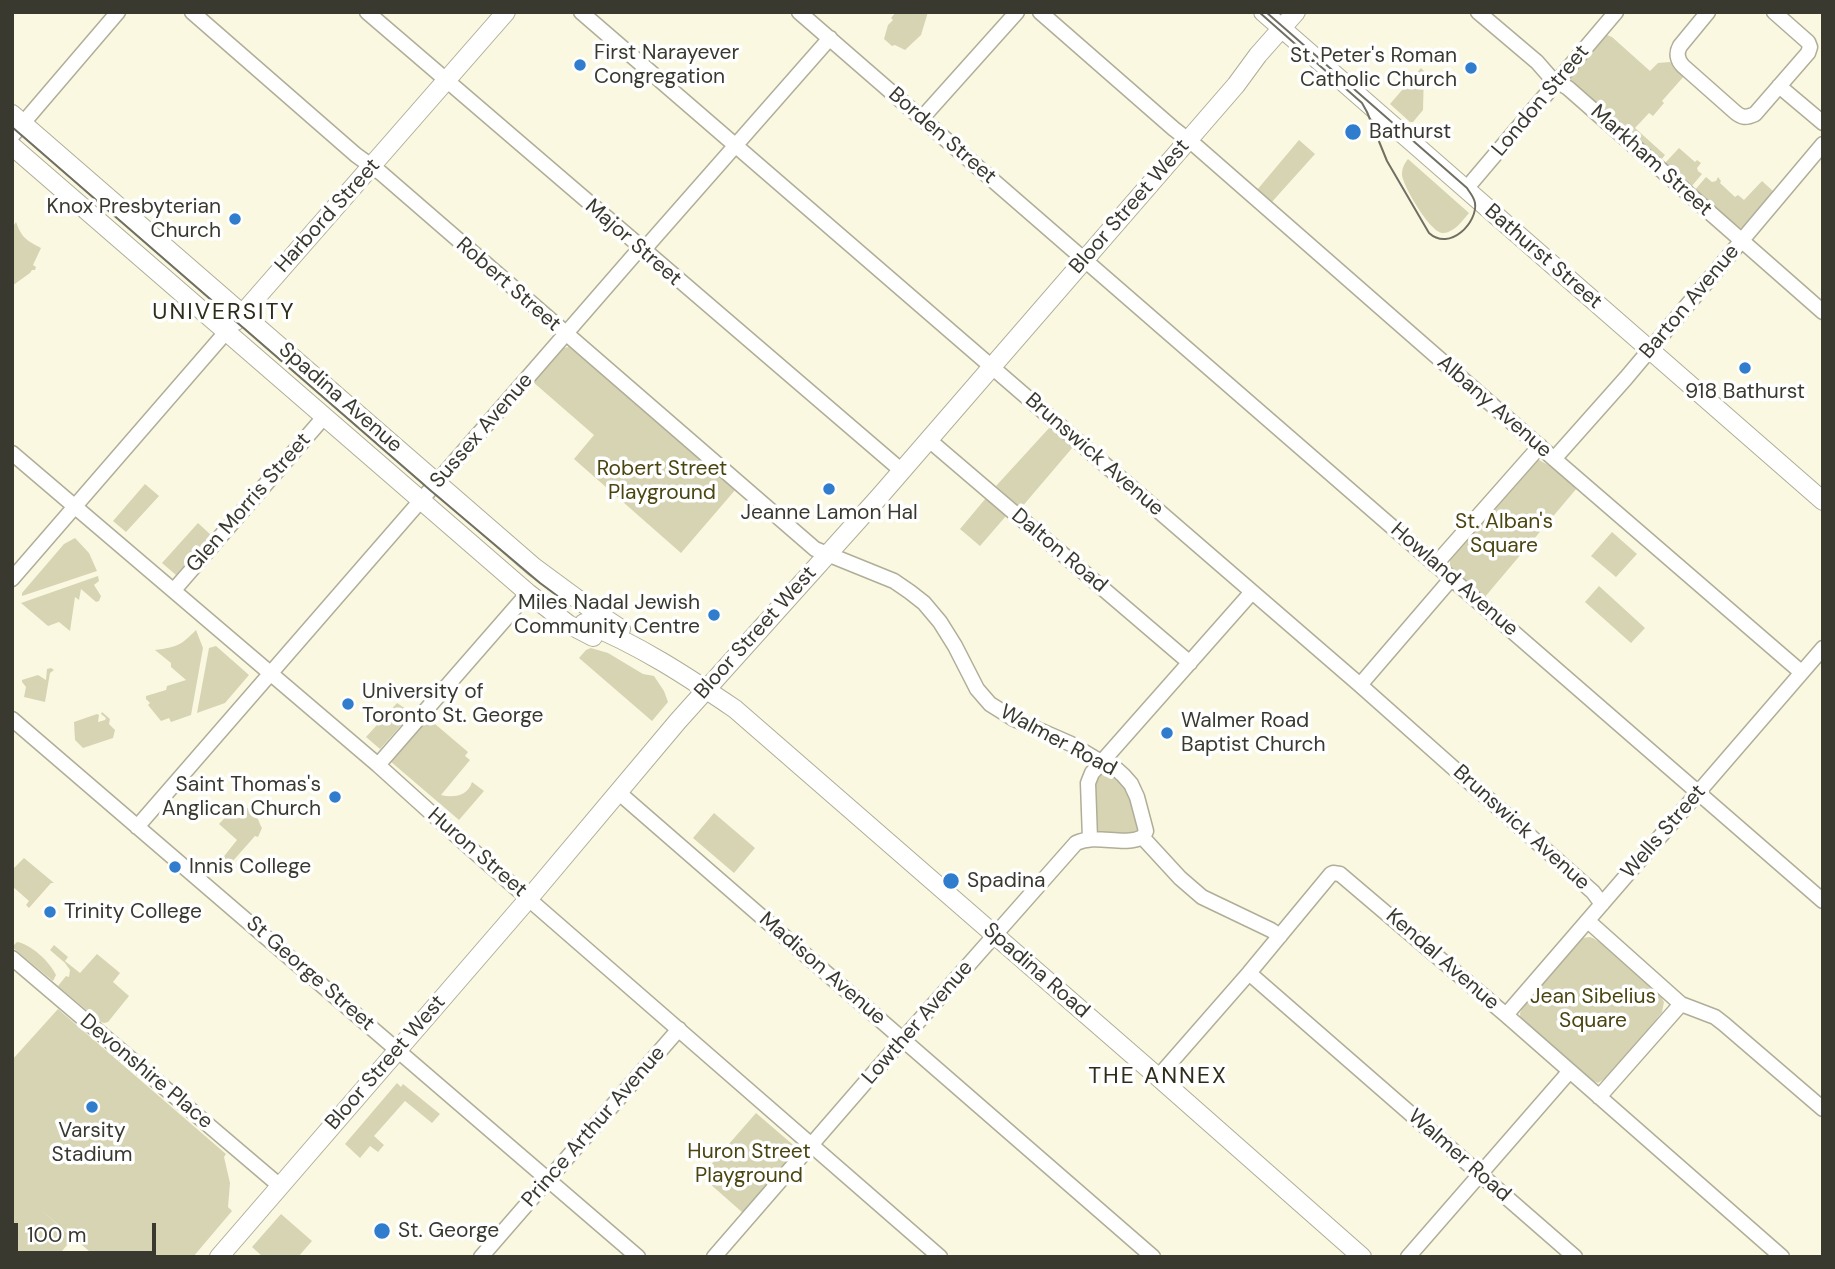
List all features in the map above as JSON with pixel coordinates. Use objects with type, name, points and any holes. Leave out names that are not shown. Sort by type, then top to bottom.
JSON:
[{"type":"main road","name":"Harbord Street","points":[[226,332],[506,12]]},
{"type":"main road","name":"Bathurst Street","points":[[1263,12],[1823,501]]},
{"type":"main road","name":"Bloor Street West","points":[[219,1257],[706,690],[929,440],[1296,12]]},
{"type":"main road","name":"Spadina Avenue","points":[[16,125],[243,313],[534,567],[585,621]]},
{"type":"main road","name":"Spadina Avenue","points":[[12,146],[547,609],[633,637],[639,649],[706,690]]},
{"type":"main road","name":"Spadina Road","points":[[706,690],[735,709],[1362,1257]]},
{"type":"street","points":[[16,125],[118,12]]},
{"type":"street","name":"Robert Street","points":[[192,12],[815,550],[827,554]]},
{"type":"street","name":"Major Street","points":[[367,12],[902,471]]},
{"type":"street","name":"Brunswick Avenue","points":[[581,12],[1360,685],[1593,892],[1602,904]]},
{"type":"street","name":"Borden Street","points":[[799,12],[1084,260]]},
{"type":"street","points":[[922,118],[1017,12]]},
{"type":"street","name":"Albany Avenue","points":[[1040,12],[1801,672]]},
{"type":"street","name":"Markham Street","points":[[1478,12],[1823,312]]},
{"type":"street","name":"London Street","points":[[1466,190],[1616,12]]},
{"type":"street","points":[[1704,14],[1678,50],[1678,59],[1743,117],[1755,114],[1808,53],[1810,47],[1808,42],[1774,12]]},
{"type":"street","name":"Sussex Avenue","points":[[137,827],[635,254],[648,245],[830,38]]},
{"type":"street","points":[[1779,86],[1823,123]]},
{"type":"street","name":"Barton Avenue","points":[[1554,459],[1650,350],[1823,144]]},
{"type":"street","name":"Howland Avenue","points":[[1084,260],[1823,901]]},
{"type":"street","name":"Harbord Street","points":[[12,579],[226,332]]},
{"type":"street","name":"Glen Morris Street","points":[[174,590],[324,417]]},
{"type":"street","name":"Dalton Road","points":[[929,440],[1190,663]]},
{"type":"street","points":[[1435,565],[1540,446]]},
{"type":"street","name":"Huron Street","points":[[12,453],[378,765],[940,1257]]},
{"type":"street","name":"Walmer Road","points":[[827,554],[894,581],[923,603],[948,634],[977,689],[990,704],[1014,719],[1072,744],[1096,760],[1104,761],[1123,775],[1132,784],[1146,831],[1143,837]]},
{"type":"street","points":[[1360,685],[1451,579]]},
{"type":"street","points":[[1252,592],[1092,773],[1088,783],[1090,839],[1136,841],[1143,837],[1202,897],[1280,936]]},
{"type":"street","points":[[378,765],[528,593]]},
{"type":"street","name":"Wells Street","points":[[1506,1015],[1822,651]]},
{"type":"street","name":"St George Street","points":[[12,719],[639,1257]]},
{"type":"street","name":"Madison Avenue","points":[[618,792],[1153,1257]]},
{"type":"street","name":"Lowther Avenue","points":[[714,1257],[1076,843],[1090,839]]},
{"type":"street","name":"Kendal Avenue","points":[[1158,1077],[1331,874],[1340,874],[1506,1015],[1782,1257]]},
{"type":"street","name":"Brunswick Avenue","points":[[1588,921],[1681,1004],[1715,1017],[1823,1109]]},
{"type":"street","name":"Devonshire Place","points":[[12,958],[280,1186]]},
{"type":"street","name":"Walmer Road","points":[[1249,972],[1575,1257]]},
{"type":"street","points":[[1599,1097],[1681,1004]]},
{"type":"street","name":"Prince Arthur Avenue","points":[[481,1257],[679,1029]]},
{"type":"street","points":[[1408,1257],[1569,1072]]},
{"type":"green space","points":[[896,12],[928,12],[921,35],[905,50],[892,46],[884,39],[888,25],[893,20],[891,18]]},
{"type":"green space","points":[[1607,35],[1650,71],[1658,63],[1670,62],[1685,75],[1662,101],[1664,103],[1653,116],[1649,113],[1635,128],[1665,155],[1661,160],[1570,80]]},
{"type":"green space","points":[[1421,68],[1424,71],[1423,110],[1410,122],[1390,104]]},
{"type":"green space","points":[[1299,140],[1315,154],[1271,203],[1257,190]]},
{"type":"green space","points":[[1679,148],[1695,162],[1697,160],[1701,163],[1697,168],[1702,174],[1691,187],[1665,163]]},
{"type":"green space","points":[[1408,159],[1469,213],[1451,231],[1443,233],[1432,226],[1412,198],[1402,175]]},
{"type":"green space","points":[[1706,177],[1712,182],[1718,177],[1720,183],[1735,197],[1738,195],[1744,200],[1762,181],[1773,191],[1740,228],[1695,190]]},
{"type":"green space","points":[[16,222],[25,238],[41,248],[33,265],[35,270],[12,286],[12,228]]},
{"type":"green space","name":"Robert Street Playground","points":[[569,347],[736,489],[681,553],[574,459],[594,435],[533,382],[562,348]]},
{"type":"green space","points":[[1050,427],[1073,447],[1021,508],[996,486]]},
{"type":"green space","name":"St. Alban's Square","points":[[1539,460],[1577,488],[1484,598],[1450,569],[1450,557],[1533,462]]},
{"type":"green space","points":[[145,484],[159,496],[126,532],[113,521]]},
{"type":"green space","points":[[986,498],[1006,516],[980,546],[960,529]]},
{"type":"green space","points":[[198,523],[211,535],[176,575],[162,563]]},
{"type":"green space","points":[[1612,532],[1637,554],[1616,577],[1591,556]]},
{"type":"green space","points":[[75,538],[89,553],[97,571],[22,596],[64,544]]},
{"type":"green space","points":[[98,576],[99,581],[94,585],[101,596],[99,601],[96,602],[81,589],[79,600],[75,597],[70,631],[59,622],[48,626],[21,603]]},
{"type":"green space","points":[[1599,586],[1645,628],[1631,643],[1585,602]]},
{"type":"green space","points":[[196,630],[203,648],[191,715],[171,722],[169,718],[161,721],[148,705],[150,703],[146,696],[186,680],[155,650],[178,644]]},
{"type":"green space","points":[[216,646],[249,675],[225,703],[197,713],[209,648]]},
{"type":"green space","points":[[591,648],[608,653],[643,674],[654,676],[668,702],[652,721],[579,658]]},
{"type":"green space","points":[[47,669],[54,670],[50,673],[45,702],[24,697],[26,687],[22,680],[38,675],[46,680]]},
{"type":"green space","points":[[397,703],[412,713],[380,749],[366,737]]},
{"type":"green space","points":[[102,712],[110,719],[109,724],[115,730],[113,738],[83,748],[75,740],[74,722],[97,714],[98,722],[105,720]]},
{"type":"green space","points":[[428,718],[468,752],[465,756],[470,760],[441,795],[460,795],[472,782],[484,791],[459,820],[390,761]]},
{"type":"green space","points":[[1111,772],[1128,787],[1139,831],[1136,834],[1097,832],[1095,781],[1102,774]]},
{"type":"green space","points":[[235,807],[252,810],[262,828],[258,837],[255,836],[224,871],[217,865],[237,840],[219,824]]},
{"type":"green space","points":[[714,813],[755,848],[734,873],[693,838]]},
{"type":"green space","points":[[24,858],[54,883],[51,883],[29,908],[26,905],[29,901],[12,886],[12,870]]},
{"type":"green space","name":"Jean Sibelius Square","points":[[1590,937],[1625,963],[1660,995],[1664,1002],[1662,1012],[1655,1021],[1607,1077],[1598,1083],[1588,1078],[1521,1020],[1520,1014],[1583,938]]},
{"type":"green space","points":[[17,942],[28,946],[45,959],[56,975],[53,981],[12,947]]},
{"type":"green space","points":[[54,945],[68,957],[65,961],[80,973],[97,954],[120,973],[113,982],[129,996],[108,1022],[101,1022],[58,986],[66,976],[69,977],[70,970],[50,950]]},
{"type":"green space","name":"Varsity Stadium","points":[[58,1009],[226,1154],[224,1157],[230,1183],[228,1207],[232,1211],[193,1257],[96,1257],[40,1209],[73,1238],[57,1257],[12,1257],[12,1060]]},
{"type":"green space","points":[[397,1083],[401,1087],[403,1084],[440,1114],[432,1123],[405,1101],[374,1136],[384,1145],[378,1152],[370,1146],[360,1158],[345,1144]]},
{"type":"green space","name":"Huron Street Playground","points":[[756,1113],[798,1149],[743,1213],[701,1176]]},
{"type":"green space","points":[[281,1214],[312,1241],[298,1257],[263,1257],[252,1247]]},
{"type":"tram line","points":[[1259,12],[1362,103],[1387,161],[1429,233],[1445,239],[1461,232],[1475,211],[1474,201],[1467,188],[1266,12]]},
{"type":"tram line","points":[[12,127],[430,490],[567,603]]},
{"type":"place","name":"First Narayever Congregation","points":[[580,65]]},
{"type":"place","name":"St. Peter's Roman Catholic Church","points":[[1471,68]]},
{"type":"place","name":"Bathurst","points":[[1353,132]]},
{"type":"place","name":"Knox Presbyterian Church","points":[[235,219]]},
{"type":"place","name":"918 Bathurst","points":[[1745,368]]},
{"type":"place","name":"Jeanne Lamon Hal","points":[[829,489]]},
{"type":"place","name":"Miles Nadal Jewish Community Centre","points":[[714,615]]},
{"type":"place","name":"University of Toronto St. George","points":[[348,704]]},
{"type":"place","name":"Walmer Road Baptist Church","points":[[1167,733]]},
{"type":"place","name":"Saint Thomas's Anglican Church","points":[[335,797]]},
{"type":"place","name":"Innis College","points":[[175,867]]},
{"type":"place","name":"Spadina","points":[[951,881]]},
{"type":"place","name":"Trinity College","points":[[50,912]]},
{"type":"place","name":"Varsity Stadium","points":[[92,1107]]},
{"type":"place","name":"St. George","points":[[382,1231]]},
{"type":"district","name":"UNIVERSITY","points":[[224,313]]},
{"type":"district","name":"THE ANNEX","points":[[1158,1077]]}]
